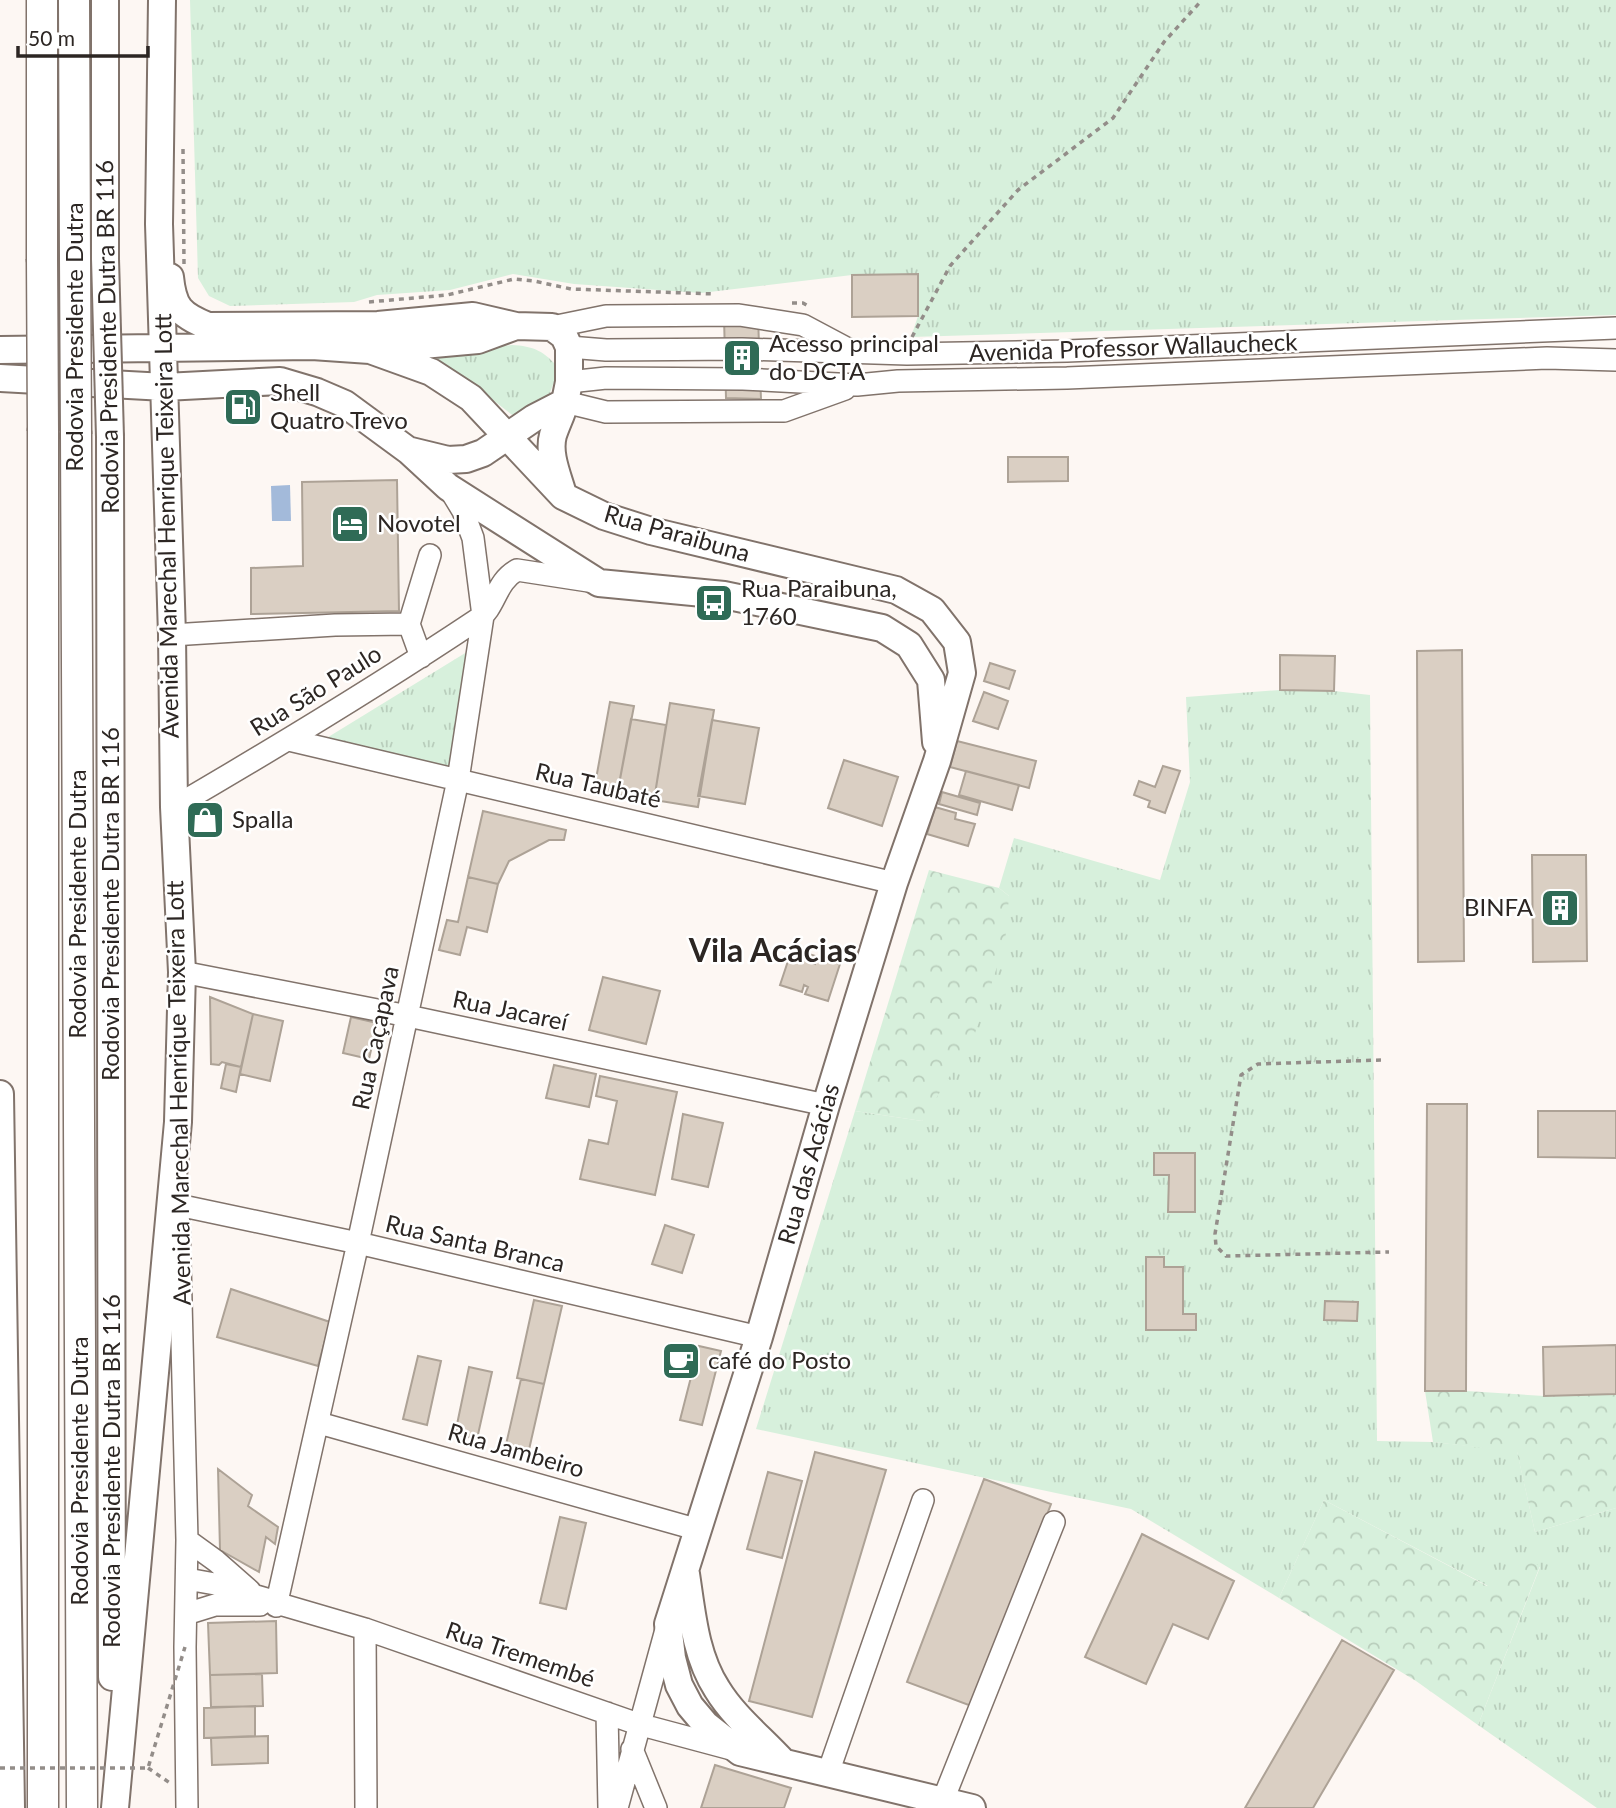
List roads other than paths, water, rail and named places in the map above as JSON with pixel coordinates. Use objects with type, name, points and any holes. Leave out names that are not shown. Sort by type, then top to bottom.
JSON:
[{"type":"highway","name":"Rodovia Presidente Dutra","points":[[41,0],[43,1808]]},
{"type":"highway","name":"Rodovia Presidente Dutra","points":[[74,0],[82,1808]]},
{"type":"main road","name":"Rodovia Presidente Dutra BR 116","points":[[105,0],[105,259],[110,437],[114,1808]]},
{"type":"main road","name":"Avenida Marechal Henrique Teixeira Lott","points":[[162,0],[159,224],[172,635],[174,807],[183,972],[178,1122]]},
{"type":"main road","points":[[159,224],[176,306],[188,318],[208,326],[378,325],[473,316],[560,337],[567,392],[560,421],[553,436],[553,462],[563,496]]},
{"type":"main road","points":[[0,350],[312,346],[370,350],[478,341],[516,326]]},
{"type":"main road","name":"Rua Paraibuna","points":[[370,350],[431,372],[471,398],[563,496],[604,516],[651,531],[896,590],[932,610],[957,642],[961,673],[937,761]]},
{"type":"main road","name":"Rua Paraibuna","points":[[0,378],[165,387],[280,381],[317,391],[345,404],[409,451],[448,487],[599,583],[724,595],[882,628],[909,645],[931,680],[937,761]]},
{"type":"main road","points":[[409,451],[448,460],[466,459],[483,453],[567,392]]},
{"type":"main road","name":"Rua das Acácias","points":[[783,1762],[740,1752],[706,1725],[679,1685],[668,1624],[760,1337],[825,1105],[894,883],[937,761]]},
{"type":"main road","points":[[0,1094],[5,1765]]},
{"type":"main road","points":[[114,1808],[178,1122]]},
{"type":"main road","name":"Rua das Acácias","points":[[685,1568],[694,1631],[705,1666],[716,1689],[735,1714],[783,1762]]},
{"type":"main road","points":[[0,1721],[11,1808]]},
{"type":"main road","points":[[783,1762],[972,1808]]},
{"type":"street","points":[[560,337],[606,316],[739,315],[803,325],[855,353]]},
{"type":"street","name":"Avenida Professor Wallaucheck","points":[[560,337],[606,350],[743,349],[907,354],[1067,351],[1616,328]]},
{"type":"street","name":"Avenida Professor Wallaucheck","points":[[567,392],[606,378],[729,379],[857,385],[898,380],[1067,378],[1547,358],[1616,360]]},
{"type":"street","points":[[567,392],[606,412],[784,411],[857,385]]},
{"type":"street","name":"Rua Caçapava","points":[[279,1604],[458,780],[483,616],[473,538],[463,511],[448,487]]},
{"type":"street","points":[[421,657],[409,624],[430,555]]},
{"type":"street","name":"Rua Paraibuna","points":[[483,616],[507,575],[517,570],[599,583]]},
{"type":"street","name":"Rua São Paulo","points":[[174,807],[289,740],[483,616]]},
{"type":"street","points":[[172,635],[335,625],[409,624]]},
{"type":"street","name":"Rua Taubaté","points":[[289,740],[894,883]]},
{"type":"street","name":"Rua Jacareí","points":[[183,972],[408,1016],[825,1105]]},
{"type":"street","name":"Avenida Marechal Henrique Teixeira Lott","points":[[178,1122],[187,1540],[187,1808]]},
{"type":"street","name":"Rua Santa Branca","points":[[178,1205],[358,1243],[760,1337]]},
{"type":"street","name":"Rua Jambeiro","points":[[318,1423],[699,1530]]},
{"type":"street","points":[[828,1773],[923,1500]]},
{"type":"street","points":[[943,1800],[1054,1522]]},
{"type":"street","name":"Rua Tremembé","points":[[187,1540],[255,1595]]},
{"type":"street","name":"Rua Tremembé","points":[[187,1579],[255,1595],[365,1629],[638,1724],[740,1752]]},
{"type":"street","name":"Rua Tremembé","points":[[186,1614],[215,1605],[279,1604]]},
{"type":"street","points":[[617,1808],[638,1724],[668,1624]]},
{"type":"street","points":[[365,1629],[366,1808]]},
{"type":"street","points":[[607,1713],[609,1808]]},
{"type":"street","points":[[632,1749],[656,1808]]},
{"type":"water","points":[[290,485],[291,521],[272,521],[271,486]]},
{"type":"place","name":"Acesso principal do DCTA","points":[[742,358]]},
{"type":"place","name":"Shell Quatro Trevo","points":[[243,407]]},
{"type":"place","name":"Novotel","points":[[350,524]]},
{"type":"place","name":"Rua Paraibuna, 1760","points":[[714,603]]},
{"type":"place","name":"Spalla","points":[[205,820]]},
{"type":"place","name":"BINFA","points":[[1560,908]]},
{"type":"place","name":"café do Posto","points":[[681,1361]]},
{"type":"district","name":"Vila Acácias","points":[[773,951]]}]
